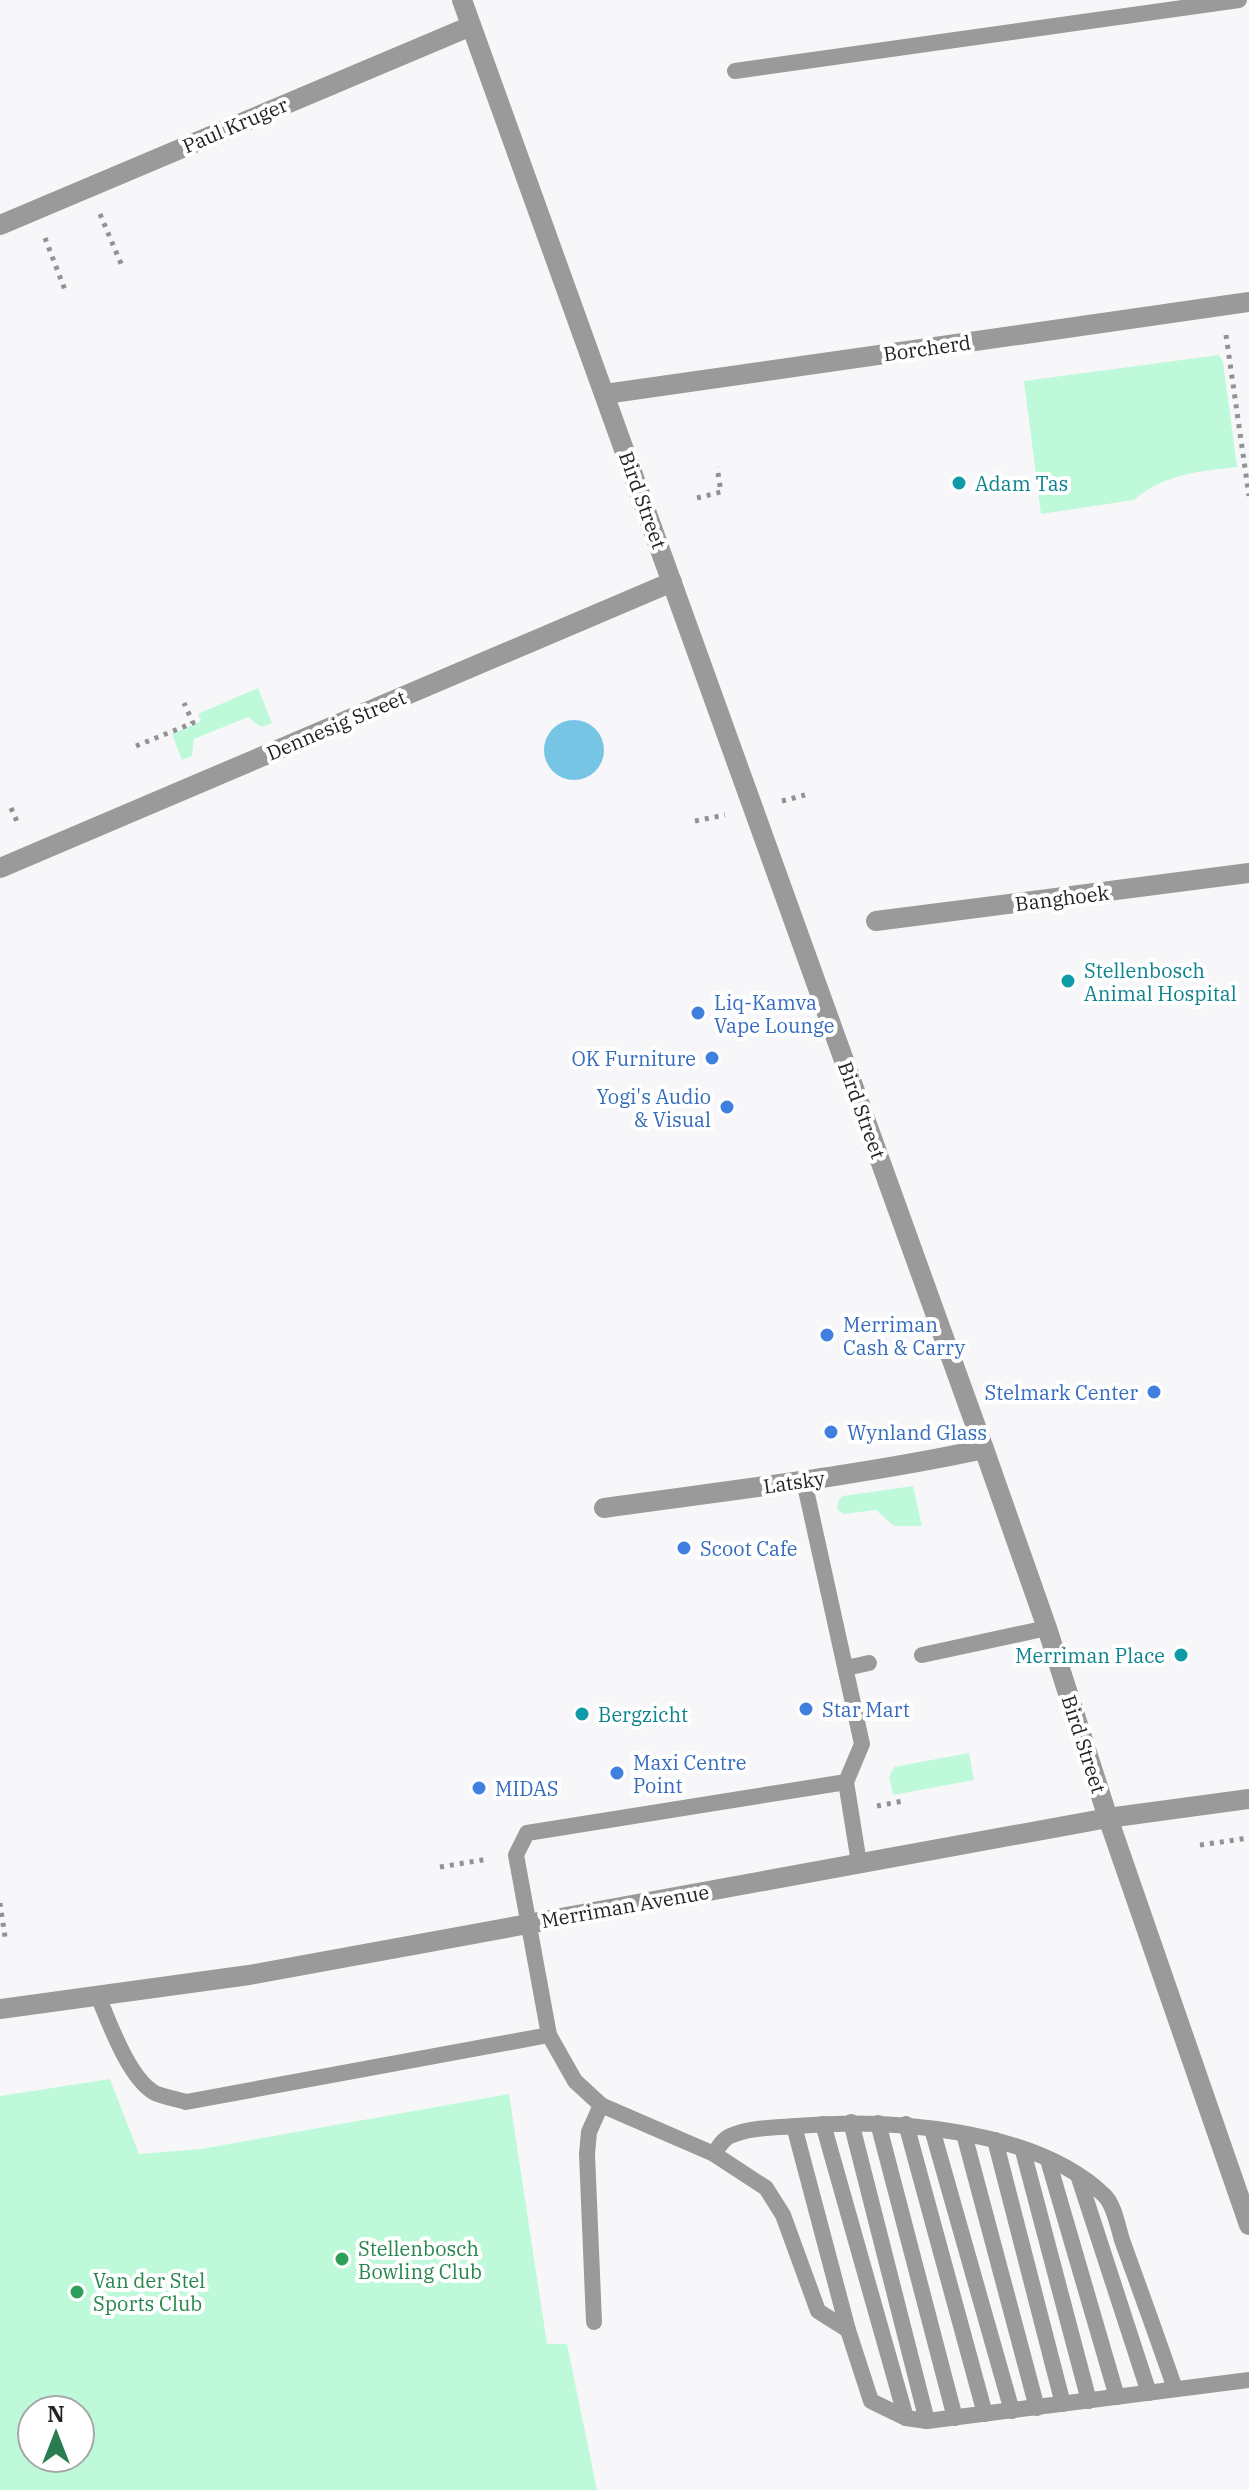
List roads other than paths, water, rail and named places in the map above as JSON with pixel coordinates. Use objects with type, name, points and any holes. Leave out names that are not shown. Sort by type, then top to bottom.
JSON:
[{"type":"street","name":"Bird Street","points":[[462,0],[984,1449],[1249,2225]]},
{"type":"street","name":"Paul Kruger","points":[[0,225],[471,26]]},
{"type":"street","name":"Borcherd","points":[[605,394],[1249,302]]},
{"type":"street","name":"Dennesig Street","points":[[0,868],[672,582]]},
{"type":"street","name":"Banghoek","points":[[876,921],[1249,873]]},
{"type":"street","name":"Latsky","points":[[604,1508],[804,1481],[926,1462],[984,1449]]},
{"type":"street","name":"Merriman Avenue","points":[[0,2009],[249,1975],[1108,1818],[1249,1799]]},
{"type":"lane","points":[[735,71],[1239,0]]},
{"type":"lane","points":[[804,1481],[862,1744],[846,1782],[859,1863]]},
{"type":"lane","points":[[922,1655],[1047,1628]]},
{"type":"lane","points":[[846,1668],[869,1663]]},
{"type":"lane","points":[[846,1782],[527,1833],[516,1855],[549,2035],[575,2081],[601,2105],[714,2154],[766,2188],[783,2215],[818,2311],[848,2330]]},
{"type":"lane","points":[[98,1996],[120,2049],[132,2068],[153,2092],[186,2102],[549,2035]]},
{"type":"lane","points":[[594,2322],[587,2154],[589,2132],[601,2105]]},
{"type":"lane","points":[[714,2154],[727,2137],[761,2129],[851,2122],[906,2124],[995,2140],[1078,2175],[1107,2197],[1175,2389]]},
{"type":"lane","points":[[851,2122],[927,2421]]},
{"type":"lane","points":[[878,2123],[955,2418]]},
{"type":"lane","points":[[823,2124],[906,2418]]},
{"type":"lane","points":[[906,2124],[985,2414]]},
{"type":"lane","points":[[794,2126],[848,2330],[871,2401],[906,2418],[927,2421],[1249,2380]]},
{"type":"lane","points":[[932,2129],[1012,2411]]},
{"type":"lane","points":[[964,2134],[1037,2408]]},
{"type":"lane","points":[[995,2140],[1063,2404]]},
{"type":"lane","points":[[1023,2151],[1089,2401]]},
{"type":"lane","points":[[1048,2160],[1117,2397]]},
{"type":"lane","points":[[1078,2175],[1149,2393]]},
{"type":"water","points":[[574,720],[585,722],[595,729],[602,739],[602,761],[595,771],[585,778],[574,780],[563,778],[553,771],[546,761],[544,750],[546,739],[553,729],[563,722]]},
{"type":"place","name":"Adam Tas","points":[[959,483]]},
{"type":"place","name":"Stellenbosch Animal Hospital","points":[[1068,981]]},
{"type":"place","name":"Liq-Kamva Vape Lounge","points":[[698,1013]]},
{"type":"place","name":"OK Furniture","points":[[712,1058]]},
{"type":"place","name":"Yogi's Audio & Visual","points":[[727,1107]]},
{"type":"place","name":"Merriman Cash & Carry","points":[[827,1335]]},
{"type":"place","name":"Stelmark Center","points":[[1154,1392]]},
{"type":"place","name":"Wynland Glass","points":[[831,1432]]},
{"type":"place","name":"Scoot Cafe","points":[[684,1548]]},
{"type":"place","name":"Merriman Place","points":[[1181,1655]]},
{"type":"place","name":"Star Mart","points":[[806,1709]]},
{"type":"place","name":"Bergzicht","points":[[582,1714]]},
{"type":"place","name":"Maxi Centre Point","points":[[617,1773]]},
{"type":"place","name":"MIDAS","points":[[479,1788]]},
{"type":"place","name":"Stellenbosch Bowling Club","points":[[342,2259]]},
{"type":"place","name":"Van der Stel Sports Club","points":[[77,2292]]}]
